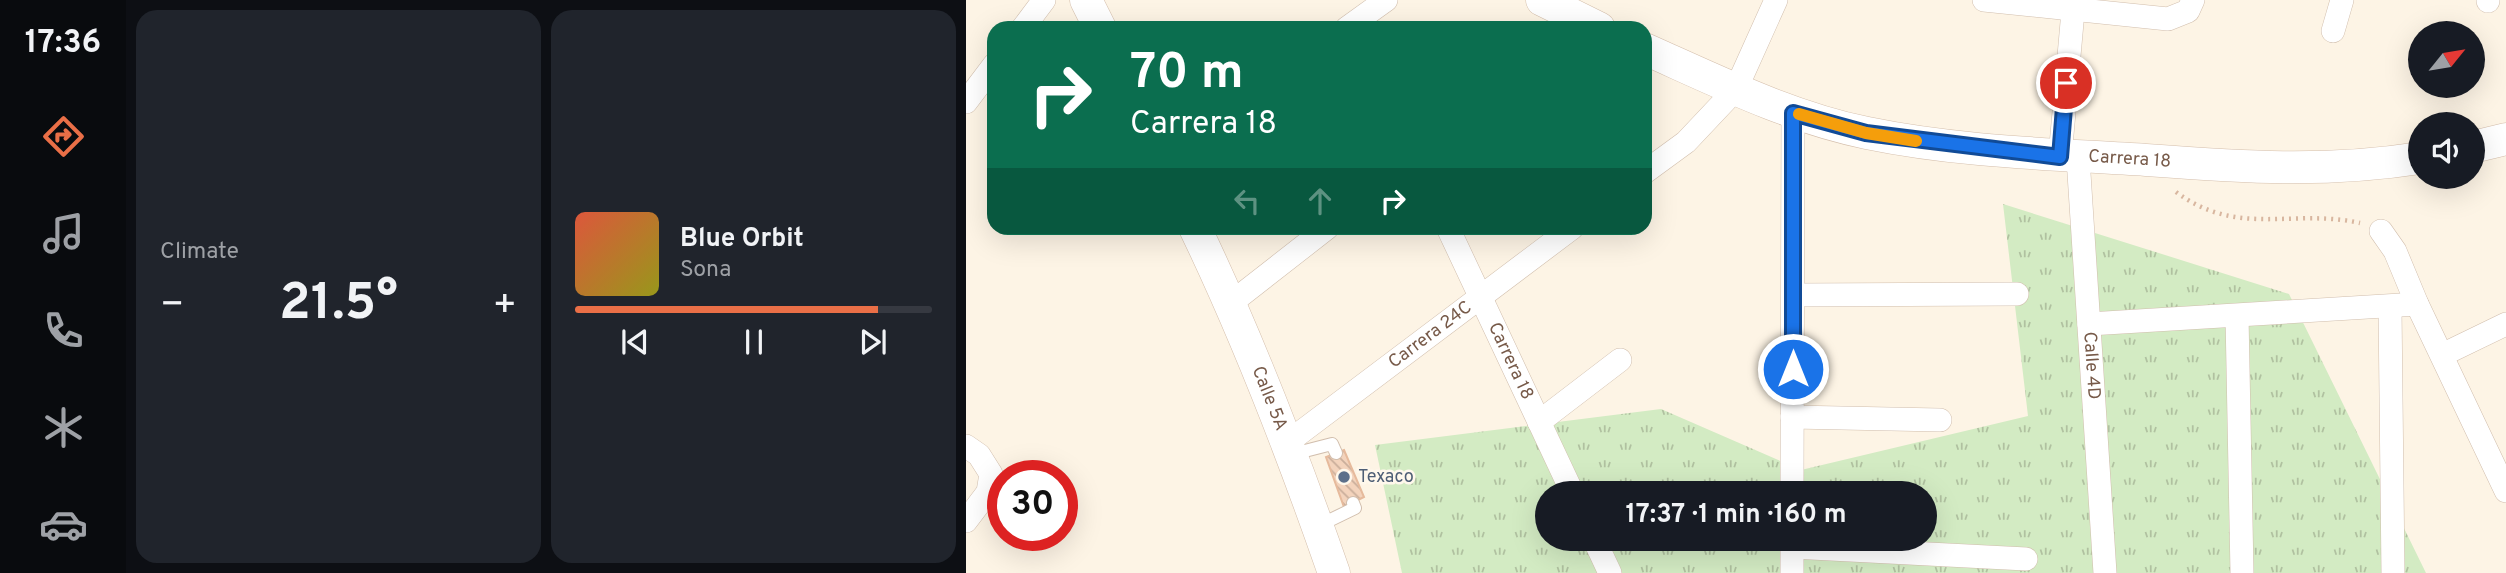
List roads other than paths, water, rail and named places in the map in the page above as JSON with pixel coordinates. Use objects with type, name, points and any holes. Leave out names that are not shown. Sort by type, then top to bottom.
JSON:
[{"type":"street","points":[[1028,21],[1044,0]]},
{"type":"street","points":[[1086,0],[1096,21]]},
{"type":"street","points":[[1357,21],[1386,0]]},
{"type":"street","points":[[1542,0],[1579,21]]},
{"type":"street","points":[[1652,167],[1686,142],[1735,89],[1776,0]]},
{"type":"street","points":[[1984,0],[2073,4],[2168,19],[2191,5]]},
{"type":"street","points":[[2333,31],[2342,0]]},
{"type":"street","name":"Calle 4D","points":[[2073,4],[2069,158],[2089,324],[2105,573]]},
{"type":"street","name":"Carrera 18","points":[[1652,52],[1793,113],[1880,135],[2069,158],[2316,170],[2408,159]]},
{"type":"street","points":[[966,102],[987,74]]},
{"type":"street","points":[[1792,481],[1793,113]]},
{"type":"street","points":[[2485,144],[2506,139]]},
{"type":"street","points":[[2381,230],[2395,251],[2417,304],[2506,491]]},
{"type":"street","name":"Calle 5A","points":[[1198,235],[1231,303],[1290,448],[1334,573]]},
{"type":"street","points":[[1231,303],[1318,235]]},
{"type":"street","name":"Carrera 18","points":[[1451,235],[1567,481]]},
{"type":"street","name":"Carrera 24C","points":[[1290,448],[1563,235]]},
{"type":"street","points":[[1793,295],[2017,294]]},
{"type":"street","points":[[2089,324],[2390,308],[2417,304]]},
{"type":"street","points":[[2390,308],[2393,573]]},
{"type":"street","points":[[2236,316],[2242,573]]},
{"type":"street","points":[[2442,355],[2506,324]]},
{"type":"street","points":[[1539,422],[1620,360]]},
{"type":"street","points":[[1793,417],[1940,420]]},
{"type":"street","points":[[966,446],[979,455],[992,474],[988,492],[966,521]]},
{"type":"street","points":[[1600,551],[1610,573]]},
{"type":"street","points":[[1792,551],[1792,573]]},
{"type":"street","points":[[1909,551],[2026,559]]},
{"type":"lane","points":[[1290,448],[1332,444],[1336,453]]},
{"type":"lane","points":[[1318,527],[1356,508],[1353,503]]},
{"type":"place","name":"Texaco","points":[[1344,477]]}]
